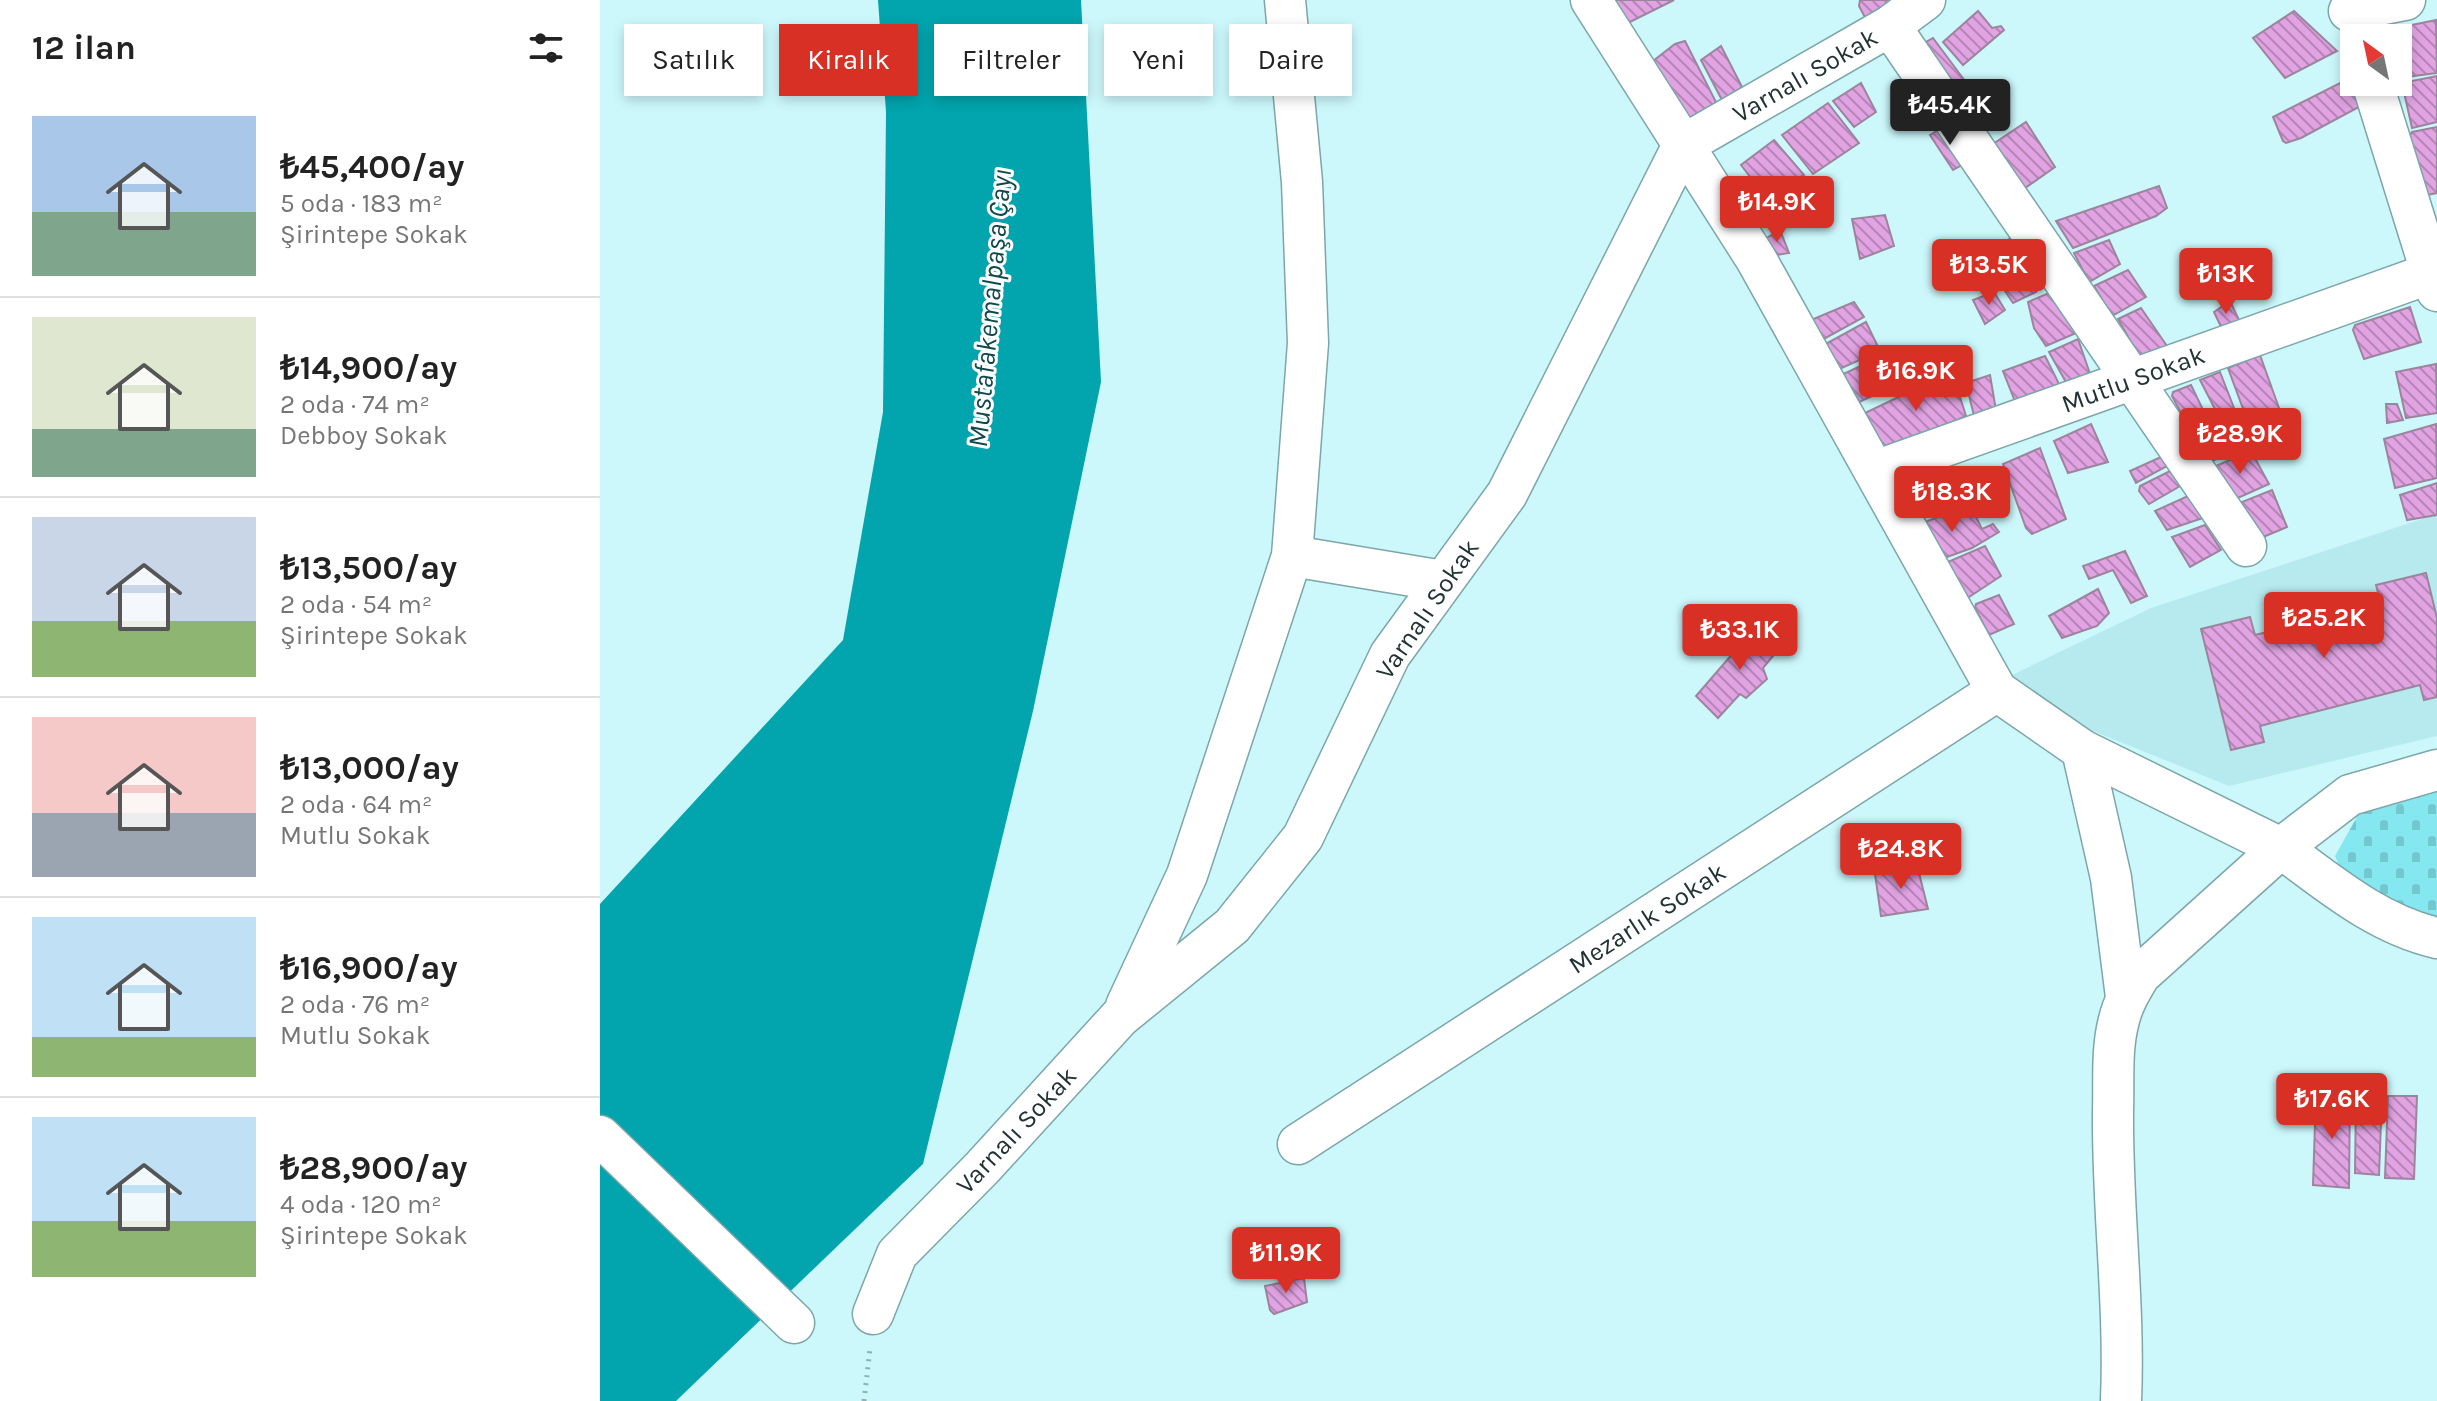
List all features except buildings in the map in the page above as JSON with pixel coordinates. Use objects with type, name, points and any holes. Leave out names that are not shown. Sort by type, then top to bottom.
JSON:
[{"type":"street","points":[[1120,1017],[1187,875],[1292,556],[1308,343],[1302,182],[1285,0]]},
{"type":"street","points":[[1591,0],[1756,259],[1997,691],[2082,750],[2281,848],[2358,905],[2403,930],[2437,938]]},
{"type":"street","name":"Varnalı Sokak","points":[[873,1314],[897,1254],[982,1168],[1120,1017],[1232,926],[1303,837],[1390,655],[1507,494],[1683,145],[1890,26],[1925,0]]},
{"type":"street","points":[[2348,16],[2405,0]]},
{"type":"street","points":[[1890,26],[2134,378],[2246,546]]},
{"type":"street","points":[[2377,96],[2436,278]]},
{"type":"street","name":"Mutlu Sokak","points":[[1875,471],[2134,378],[2436,278]]},
{"type":"street","points":[[1292,556],[1443,581]]},
{"type":"street","name":"Mezarlık Sokak","points":[[1298,1144],[1997,691]]},
{"type":"street","points":[[2082,750],[2111,878],[2126,997],[2114,1051],[2113,1157],[2121,1317],[2121,1401]]},
{"type":"street","points":[[2126,997],[2154,959],[2281,848],[2350,795],[2437,770]]},
{"type":"street","points":[[600,1136],[794,1323]]},
{"type":"shaded area","points":[[2437,514],[2437,736],[2229,786],[2056,716],[2012,675],[2151,608]]},
{"type":"green space","points":[[2437,788],[2437,917],[2397,909],[2348,887],[2335,856],[2363,806]]},
{"type":"water","name":"Mustafakemalpaşa Çayı","points":[[878,0],[1081,0],[1082,24],[934,24],[934,96],[1086,96],[1101,382],[1033,711],[923,1164],[676,1401],[600,1401],[600,904],[843,640],[883,412],[885,96],[918,96],[918,24],[880,24]]}]
